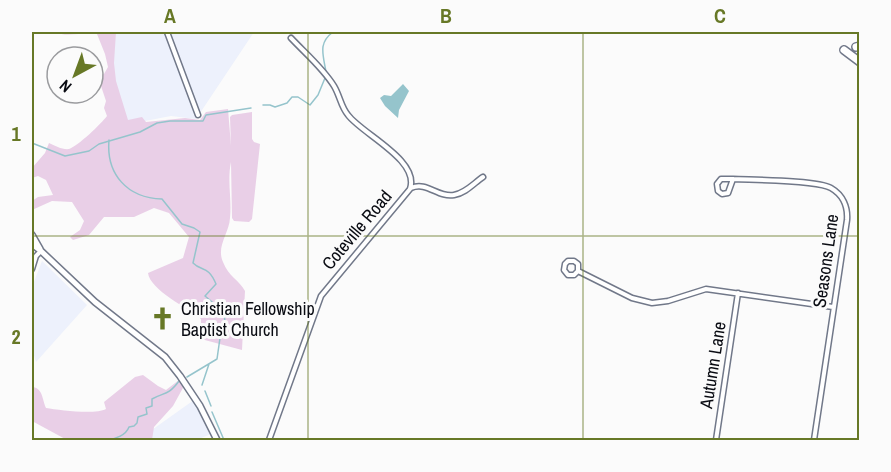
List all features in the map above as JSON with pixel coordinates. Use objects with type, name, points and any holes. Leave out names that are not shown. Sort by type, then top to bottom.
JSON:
[{"type":"highway","points":[[844,50],[860,62]]},
{"type":"main road","points":[[32,235],[41,251]]},
{"type":"main road","points":[[32,244],[83,291],[165,357],[200,406],[217,441]]},
{"type":"street","points":[[167,32],[198,115]]},
{"type":"street","name":"Coteville Road","points":[[269,441],[321,296],[410,189],[412,181],[392,150],[359,127],[348,116],[329,80],[291,38]]},
{"type":"street","points":[[411,177],[421,185],[445,195],[463,192],[483,177]]},
{"type":"street","points":[[733,179],[728,193],[722,194],[718,191],[716,187],[718,181],[733,179]]},
{"type":"street","name":"Seasons Lane","points":[[733,179],[822,184],[841,196],[846,206],[847,220],[814,441]]},
{"type":"street","points":[[410,189],[421,185]]},
{"type":"street","points":[[32,269],[36,256],[41,251]]},
{"type":"street","points":[[575,261],[579,267],[578,271],[574,275],[568,275],[564,270],[565,264],[575,261]]},
{"type":"street","points":[[578,271],[625,295],[652,303],[668,301],[704,289],[833,307]]},
{"type":"street","name":"Autumn Lane","points":[[716,441],[738,293]]},
{"type":"shaded area","points":[[55,32],[116,32],[114,63],[116,81],[128,120],[142,117],[146,122],[185,118],[200,120],[206,112],[228,109],[231,146],[230,117],[252,112],[252,139],[260,144],[252,219],[249,222],[234,221],[232,218],[231,162],[230,218],[221,251],[225,267],[245,291],[242,350],[201,339],[201,319],[162,292],[150,279],[148,273],[183,258],[189,237],[169,213],[154,208],[134,217],[104,217],[89,235],[73,240],[70,237],[80,230],[84,221],[72,202],[52,201],[32,210],[32,201],[38,197],[53,195],[46,180],[38,176],[32,178],[32,168],[45,153],[49,143],[69,149],[78,144],[107,116],[104,108],[106,101],[105,72],[108,67],[105,45],[101,45],[97,34]]},
{"type":"shaded area","points":[[110,32],[254,32],[196,119],[171,116],[119,126]]},
{"type":"shaded area","points":[[42,261],[87,305],[36,362],[32,349],[32,287]]},
{"type":"shaded area","points":[[143,375],[166,390],[179,380],[184,386],[173,406],[154,427],[152,440],[67,440],[32,421],[32,387],[40,392],[46,408],[94,412],[106,409],[104,402],[135,377]]},
{"type":"shaded area","points":[[194,400],[211,434],[196,440],[153,440],[149,432]]},
{"type":"water","points":[[403,84],[409,91],[399,110],[398,118],[380,98],[384,95],[391,96]]},
{"type":"waterway","points":[[326,72],[323,45],[333,32]]},
{"type":"waterway","points":[[263,105],[275,107],[287,103],[292,97],[298,97],[310,105],[318,95],[325,78]]},
{"type":"waterway","points":[[32,143],[65,156],[89,151],[99,144],[140,132],[157,123],[203,121],[206,115],[251,108]]},
{"type":"waterway","points":[[109,140],[111,163],[121,182],[139,194],[162,199],[182,224],[200,232],[193,263],[208,271],[213,278],[216,284],[205,296],[224,312],[225,323],[221,331],[217,359],[187,377]]},
{"type":"waterway","points":[[202,385],[209,364]]},
{"type":"waterway","points":[[107,440],[120,436],[129,427],[134,426],[138,417],[147,414],[146,408],[152,406],[152,399],[169,391],[179,381]]},
{"type":"waterway","points":[[205,391],[211,406]]},
{"type":"waterway","points":[[212,412],[224,440]]},
{"type":"waterway","points":[[96,440],[105,440]]},
{"type":"place","name":"Christian Fellowship Baptist Church","points":[[163,319]]}]
